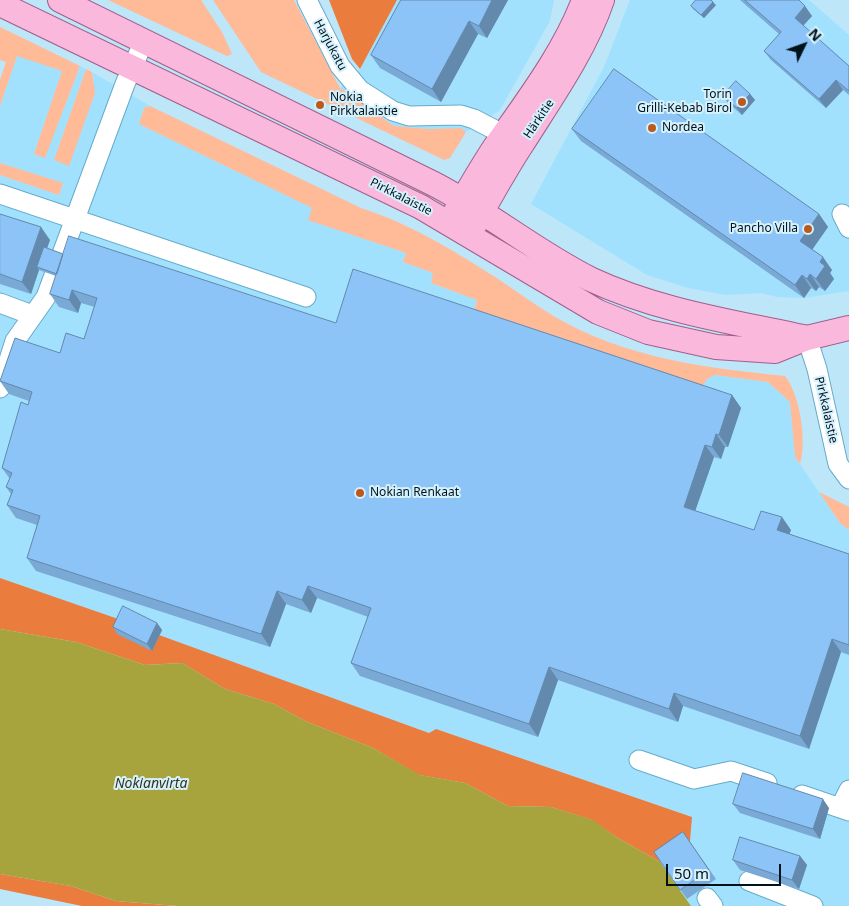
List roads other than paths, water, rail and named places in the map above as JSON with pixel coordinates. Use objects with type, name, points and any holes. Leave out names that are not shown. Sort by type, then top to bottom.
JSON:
[{"type":"main road","name":"Pirkkalaistie","points":[[60,0],[473,205],[552,257],[589,278],[620,291],[676,309],[807,338]]},
{"type":"main road","name":"Härkitie","points":[[459,228],[513,140],[535,90],[569,32],[584,0]]},
{"type":"main road","name":"Härkitie","points":[[513,140],[552,100],[580,50],[602,0]]},
{"type":"main road","name":"Pirkkalaistie","points":[[0,4],[368,180],[459,228],[598,312],[648,332],[716,347],[775,351],[807,338]]},
{"type":"main road","points":[[807,338],[849,328]]},
{"type":"street","name":"Harjukatu","points":[[307,0],[340,66],[360,90],[393,111],[409,116],[461,115],[513,140]]},
{"type":"street","points":[[0,388],[15,341],[46,297],[132,66],[144,41]]},
{"type":"street","points":[[0,194],[306,297]]},
{"type":"street","points":[[0,303],[32,315]]},
{"type":"street","name":"Pirkkalaistie","points":[[807,338],[817,369],[838,464],[849,479]]},
{"type":"street","points":[[639,760],[694,779],[731,771],[845,809],[849,790]]},
{"type":"street","points":[[749,881],[813,906]]},
{"type":"water","name":"Nokianvirta","points":[[0,629],[76,642],[145,665],[182,663],[225,689],[274,704],[305,721],[373,748],[420,775],[465,783],[508,806],[551,807],[593,820],[616,837],[660,862],[691,906],[177,906],[116,901],[71,886],[0,874]]},
{"type":"place","name":"Torin Grilli-Kebab Birol","points":[[742,102]]},
{"type":"place","name":"Nokia Pirkkalaistie","points":[[320,105]]},
{"type":"place","name":"Nordea","points":[[652,128]]},
{"type":"place","name":"Pancho Villa","points":[[808,229]]},
{"type":"place","name":"Nokian Renkaat","points":[[360,493]]}]
